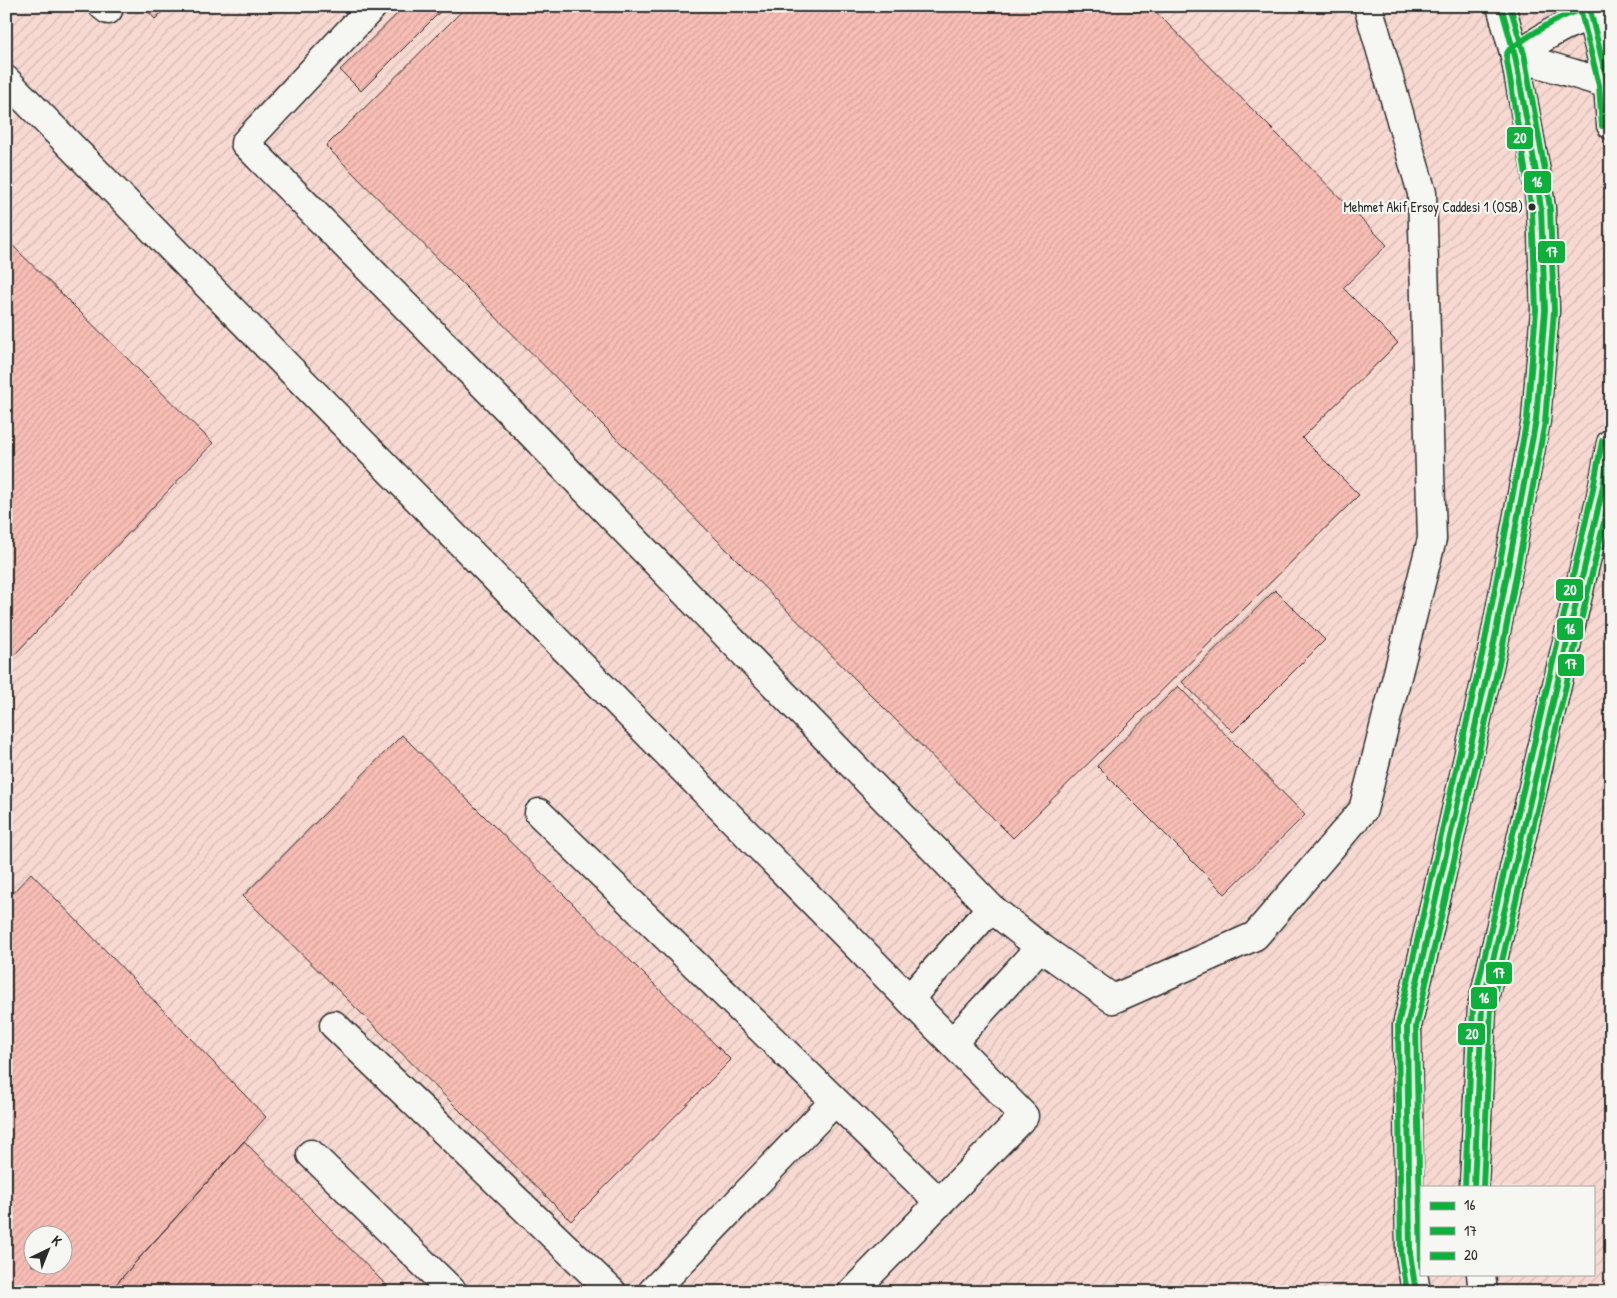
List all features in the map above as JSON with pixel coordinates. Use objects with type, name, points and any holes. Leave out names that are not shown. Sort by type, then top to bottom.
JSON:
[{"type":"street","points":[[373,6],[245,142],[535,437],[991,908],[1040,947],[1113,999],[1255,936],[1363,810],[1432,539],[1422,194],[1368,6]]},
{"type":"street","points":[[1416,1292],[1410,1254],[1407,1026],[1493,648],[1536,420],[1545,310],[1541,208],[1536,172],[1515,56],[1501,6]]},
{"type":"street","points":[[1515,56],[1557,29],[1597,12],[1609,85],[1611,125]]},
{"type":"street","points":[[1515,56],[1609,85]]},
{"type":"street","points":[[6,80],[1024,1116],[852,1292]]},
{"type":"street","points":[[1474,1186],[1482,1007],[1601,496],[1611,443]]},
{"type":"street","points":[[539,813],[940,1203]]},
{"type":"street","points":[[909,999],[991,908]]},
{"type":"street","points":[[952,1043],[1040,947]]},
{"type":"street","points":[[334,1025],[612,1292]]},
{"type":"street","points":[[652,1292],[835,1101]]},
{"type":"street","points":[[311,1154],[453,1292]]},
{"type":"street","points":[[1481,1276],[1483,1292]]},
{"type":"shaded area","points":[[6,6],[1611,6],[1611,1292],[6,1292]]},
{"type":"building","points":[[143,6],[168,6],[155,19]]},
{"type":"building","points":[[405,6],[446,6],[361,91],[340,70]]},
{"type":"building","points":[[467,6],[1150,6],[1387,245],[1343,288],[1398,343],[1302,438],[1359,495],[1013,838],[326,146]]},
{"type":"building","points":[[6,239],[213,443],[6,664]]},
{"type":"building","points":[[1275,590],[1325,640],[1233,732],[1182,682]]},
{"type":"building","points":[[1178,686],[1305,815],[1225,894],[1097,766]]},
{"type":"building","points":[[402,735],[731,1060],[571,1221],[243,896]]},
{"type":"building","points":[[31,873],[266,1117],[109,1292],[6,1292],[6,900]]},
{"type":"building","points":[[244,1141],[393,1292],[109,1292]]},
{"type":"transit line","name":"16","points":[[1416,1292],[1410,1254],[1407,1026],[1493,648],[1536,420],[1545,310],[1541,209],[1536,172],[1515,56],[1501,6]]},
{"type":"transit line","name":"17","points":[[1420,1218],[1416,1027],[1502,650],[1545,422],[1554,311],[1550,209],[1545,171],[1524,54],[1510,6]]},
{"type":"transit line","name":"16","points":[[1589,6],[1608,84],[1611,122]]},
{"type":"transit line","name":"20","points":[[1407,1292],[1401,1254],[1398,1025],[1484,646],[1527,419],[1536,310],[1532,210],[1506,55],[1510,49],[1530,35],[1562,17],[1597,6]]},
{"type":"transit line","name":"17","points":[[1580,8],[1599,85],[1602,126]]},
{"type":"transit line","name":"20","points":[[1465,1186],[1473,1006],[1592,494],[1602,441]]},
{"type":"transit line","name":"16","points":[[1474,1186],[1482,1007],[1601,496],[1611,444]]},
{"type":"transit line","name":"17","points":[[1483,1186],[1491,1008],[1611,492]]},
{"type":"place","name":"Mehmet Akif Ersoy Caddesi 1 (OSB)","points":[[1532,207]]}]
